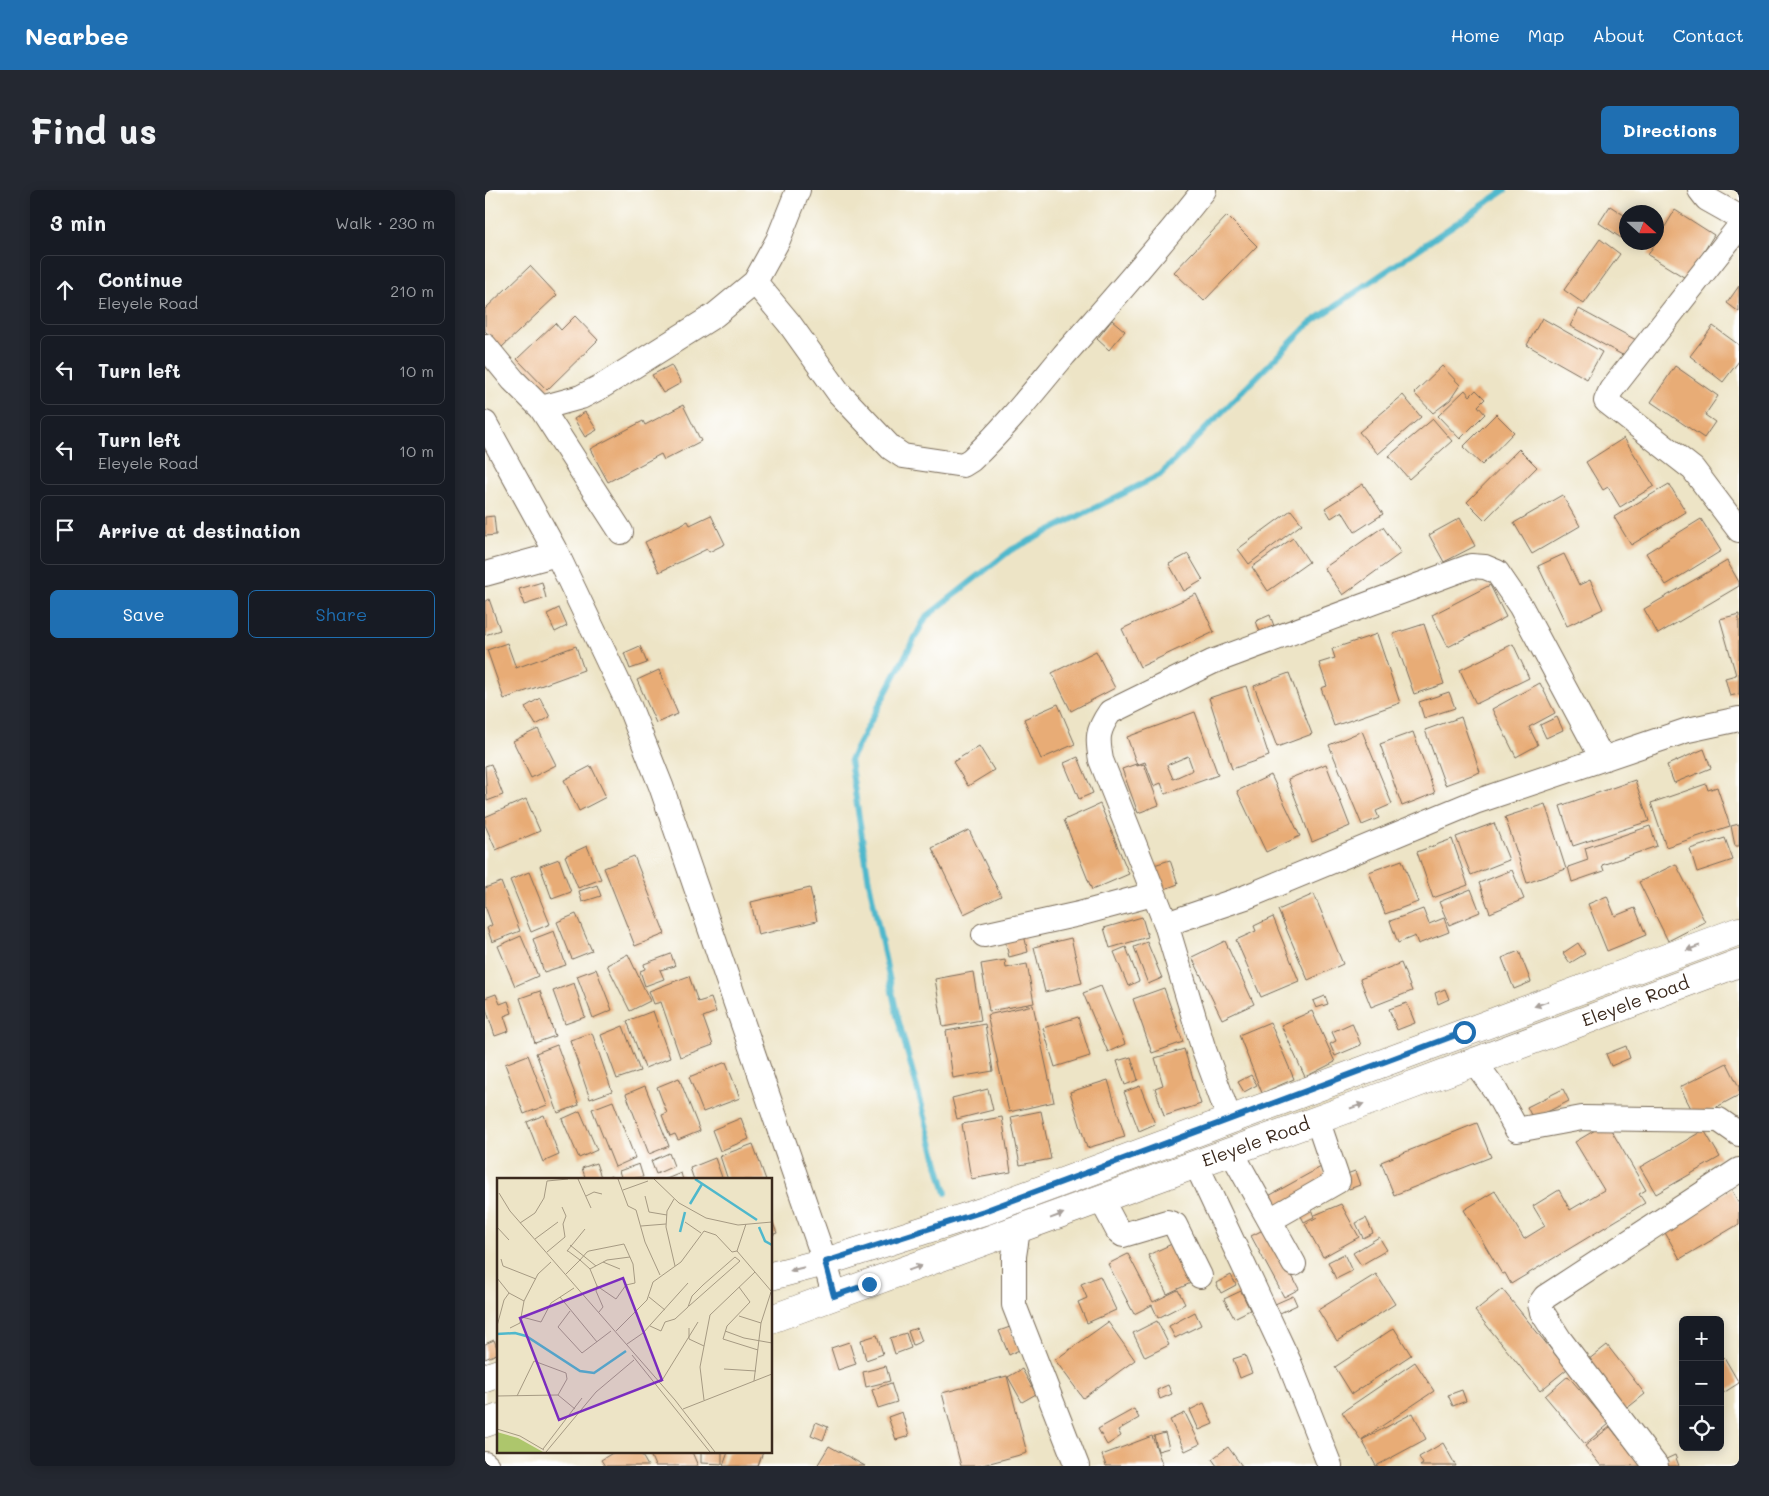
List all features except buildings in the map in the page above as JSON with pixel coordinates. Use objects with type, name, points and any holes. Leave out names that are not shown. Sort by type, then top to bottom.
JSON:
[{"type":"main road","name":"Eleyele Road","points":[[773,1275],[825,1262],[984,1211],[1229,1118],[1365,1070],[1739,930]]},
{"type":"main road","name":"Eleyele Road","points":[[773,1318],[1006,1235],[1739,963]]},
{"type":"main road","points":[[485,1378],[497,1374]]},
{"type":"main road","points":[[485,1423],[497,1419]]},
{"type":"street","points":[[541,408],[581,397],[604,385],[715,315],[755,282],[778,240],[798,190]]},
{"type":"street","points":[[755,282],[789,323],[839,393],[891,448],[903,456],[963,464],[971,460],[1013,418],[1128,280],[1151,256],[1204,190]]},
{"type":"street","points":[[1700,190],[1707,198],[1739,217]]},
{"type":"street","points":[[1739,227],[1611,390],[1606,401],[1693,469],[1739,530]]},
{"type":"street","points":[[485,346],[513,380],[541,408],[621,532]]},
{"type":"street","points":[[485,423],[557,554],[628,704],[661,786],[825,1262],[834,1296]]},
{"type":"street","points":[[485,574],[557,554]]},
{"type":"street","points":[[1229,1118],[1203,1047],[1166,924],[1101,760],[1097,739],[1101,725],[1110,712],[1212,662],[1471,566],[1485,567],[1497,572],[1521,607],[1602,758]]},
{"type":"street","points":[[1166,924],[1246,898],[1475,802],[1687,730],[1739,719]]},
{"type":"street","points":[[984,935],[1079,914],[1153,894]]},
{"type":"street","points":[[1474,1060],[1495,1090],[1517,1130],[1582,1118],[1719,1120],[1739,1134]]},
{"type":"street","points":[[1270,1220],[1337,1181],[1317,1119]]},
{"type":"street","points":[[1231,1151],[1294,1264]]},
{"type":"street","points":[[1196,1164],[1289,1362],[1330,1466]]},
{"type":"street","points":[[1656,1466],[1560,1340],[1542,1312],[1540,1304],[1545,1297],[1739,1170]]},
{"type":"street","points":[[1101,1199],[1117,1231],[1123,1235],[1167,1222],[1175,1225],[1200,1276]]},
{"type":"street","points":[[1006,1235],[1014,1256],[1014,1305],[1077,1466]]},
{"type":"waterway","points":[[946,1193],[897,1015],[869,882],[850,760],[926,617],[1011,550],[1160,475],[1309,324],[1505,190]]},
{"type":"route","points":[[869,1284],[834,1296],[825,1262],[984,1211],[1229,1118],[1365,1070],[1464,1032]]}]
